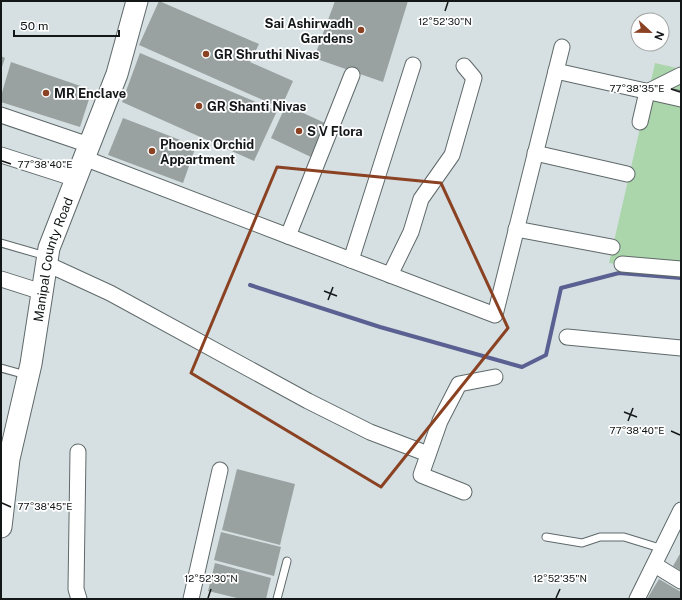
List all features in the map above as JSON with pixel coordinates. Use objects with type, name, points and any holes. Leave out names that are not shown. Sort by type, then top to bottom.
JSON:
[{"type":"main road","name":"Manipal County Road","points":[[1,527],[5,458],[28,376],[49,248],[117,74],[138,1]]},
{"type":"street","points":[[1,115],[288,236],[494,316],[562,47]]},
{"type":"street","points":[[351,260],[413,65]]},
{"type":"street","points":[[390,275],[411,232],[421,199],[452,155],[474,78],[464,66]]},
{"type":"street","points":[[556,71],[681,99]]},
{"type":"street","points":[[288,236],[352,75]]},
{"type":"street","points":[[647,92],[681,76]]},
{"type":"street","points":[[640,122],[647,92]]},
{"type":"street","points":[[535,153],[627,174]]},
{"type":"street","points":[[1,155],[76,178]]},
{"type":"street","points":[[516,229],[612,247]]},
{"type":"street","points":[[48,260],[308,401],[370,432],[428,454]]},
{"type":"street","points":[[622,264],[681,269]]},
{"type":"street","points":[[1,279],[42,292]]},
{"type":"street","points":[[567,337],[681,348]]},
{"type":"street","points":[[464,492],[421,475],[440,421],[459,384],[495,377]]},
{"type":"street","points":[[78,452],[76,589],[79,599]]},
{"type":"street","points":[[191,599],[220,470]]},
{"type":"street","points":[[637,599],[681,510]]},
{"type":"street","points":[[655,565],[681,581]]},
{"type":"lane","points":[[1,243],[48,260]]},
{"type":"lane","points":[[1,368],[28,376]]},
{"type":"lane","points":[[546,537],[582,543],[600,537],[624,537],[663,549]]},
{"type":"lane","points":[[277,599],[287,561]]},
{"type":"highlighted area","points":[[277,167],[441,183],[508,328],[381,487],[191,373]]},
{"type":"green space","points":[[655,63],[681,69],[681,271],[609,263]]},
{"type":"building","name":"GR Shruthi Nivas","points":[[159,1],[259,44],[250,62],[293,81],[281,108],[139,45]]},
{"type":"building","name":"Sai Ashirwadh Gardens","points":[[335,1],[408,1],[383,82],[314,58]]},
{"type":"building","name":"GR Shanti Nivas","points":[[140,53],[277,111],[254,161],[122,102]]},
{"type":"building","points":[[1,56],[5,58],[1,70]]},
{"type":"building","name":"MR Enclave","points":[[11,62],[92,90],[80,127],[1,102],[1,96]]},
{"type":"building","name":"S V Flora","points":[[286,105],[327,124],[313,158],[271,138]]},
{"type":"building","name":"Phoenix Orchid Appartment","points":[[123,118],[196,146],[183,183],[108,155]]},
{"type":"building","points":[[237,469],[295,484],[280,545],[222,530]]},
{"type":"building","points":[[221,532],[281,547],[274,576],[214,560]]},
{"type":"building","points":[[681,552],[681,571],[673,566]]},
{"type":"building","points":[[215,563],[271,578],[266,599],[241,599],[208,591]]},
{"type":"building","points":[[659,579],[681,592],[681,599],[647,599]]},
{"type":"waterway","points":[[250,285],[380,327],[522,367],[546,355],[561,288],[619,273],[681,278]]},
{"type":"place","name":"Sai Ashirwadh Gardens","points":[[361,30]]},
{"type":"place","name":"GR Shruthi Nivas","points":[[206,54]]},
{"type":"place","name":"MR Enclave","points":[[46,93]]},
{"type":"place","name":"GR Shanti Nivas","points":[[199,106]]},
{"type":"place","name":"S V Flora","points":[[299,131]]},
{"type":"place","name":"Phoenix Orchid Appartment","points":[[152,151]]}]
